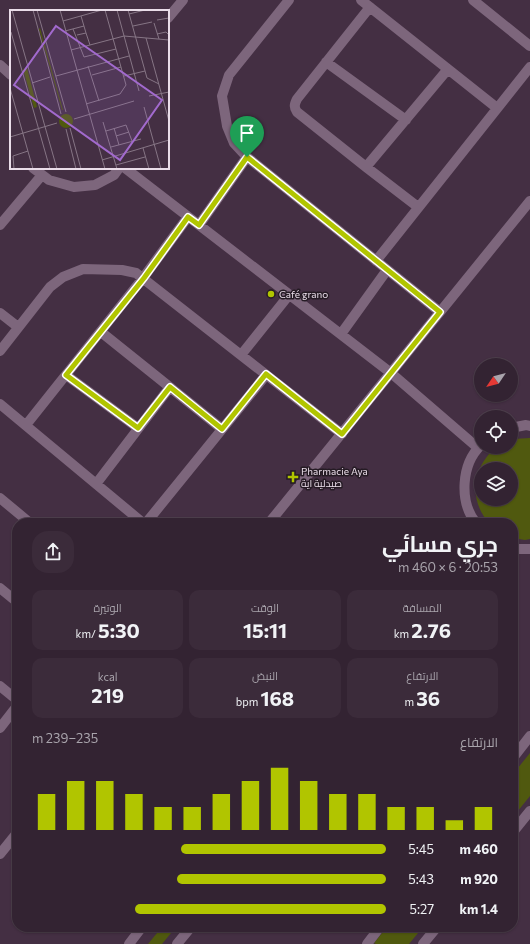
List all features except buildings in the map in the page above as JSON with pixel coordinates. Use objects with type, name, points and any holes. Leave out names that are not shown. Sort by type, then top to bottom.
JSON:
[{"type":"street","points":[[169,17],[183,0]]},
{"type":"street","points":[[288,0],[229,75],[222,96],[227,126],[234,143],[247,157],[440,312]]},
{"type":"street","points":[[361,0],[497,108]]},
{"type":"street","points":[[473,0],[530,46]]},
{"type":"street","points":[[370,7],[297,99],[294,106],[297,112],[418,207]]},
{"type":"street","points":[[326,62],[406,120]]},
{"type":"street","points":[[0,65],[10,74]]},
{"type":"street","points":[[376,261],[530,67]]},
{"type":"street","points":[[366,167],[448,69]]},
{"type":"street","points":[[199,225],[247,157]]},
{"type":"street","points":[[34,169],[49,180],[74,187],[95,185],[114,175],[118,169]]},
{"type":"street","points":[[125,169],[391,373],[474,442]]},
{"type":"street","points":[[0,226],[42,175]]},
{"type":"street","points":[[273,518],[530,201]]},
{"type":"street","points":[[26,425],[144,278],[188,217]]},
{"type":"street","points":[[0,351],[50,287],[62,277],[83,269],[122,270],[136,273],[342,434]]},
{"type":"street","points":[[341,334],[387,270]]},
{"type":"street","points":[[241,355],[289,294]]},
{"type":"street","points":[[0,313],[18,327]]},
{"type":"street","points":[[101,332],[222,429]]},
{"type":"street","points":[[149,518],[266,374]]},
{"type":"street","points":[[66,375],[138,428]]},
{"type":"street","points":[[96,484],[170,387]]},
{"type":"street","points":[[0,404],[139,518]]},
{"type":"street","points":[[518,427],[530,426]]},
{"type":"street","points":[[472,518],[467,506],[464,490],[465,475],[470,461],[475,454]]},
{"type":"street","points":[[0,498],[24,518]]},
{"type":"street","points":[[518,549],[530,549]]},
{"type":"street","points":[[0,588],[12,598]]},
{"type":"street","points":[[0,686],[12,696]]},
{"type":"street","points":[[0,728],[12,712]]},
{"type":"street","points":[[518,752],[530,736]]},
{"type":"street","points":[[518,826],[530,811]]},
{"type":"street","points":[[0,854],[12,839]]},
{"type":"street","points":[[129,944],[138,932]]},
{"type":"street","points":[[177,944],[187,932]]},
{"type":"street","points":[[367,944],[376,932]]},
{"type":"street","points":[[424,944],[433,932]]},
{"type":"green space","points":[[530,438],[530,539],[518,539],[518,518],[485,518],[483,516],[479,506],[518,506],[518,462],[483,462],[489,454],[518,454],[518,439]]},
{"type":"green space","points":[[530,753],[530,796],[518,811],[518,768]]},
{"type":"green space","points":[[158,932],[172,932],[162,944],[148,944]]},
{"type":"green space","points":[[383,932],[419,932],[409,944],[374,943]]},
{"type":"place","name":"Café grano","points":[[271,294]]},
{"type":"place","name":"Pharmacie Aya صيدلية اية","points":[[293,477]]},
{"type":"route","points":[[247,157],[440,312],[342,434],[266,374],[222,429],[170,387],[138,428],[66,375],[144,278],[188,217],[199,225],[247,157]]}]
